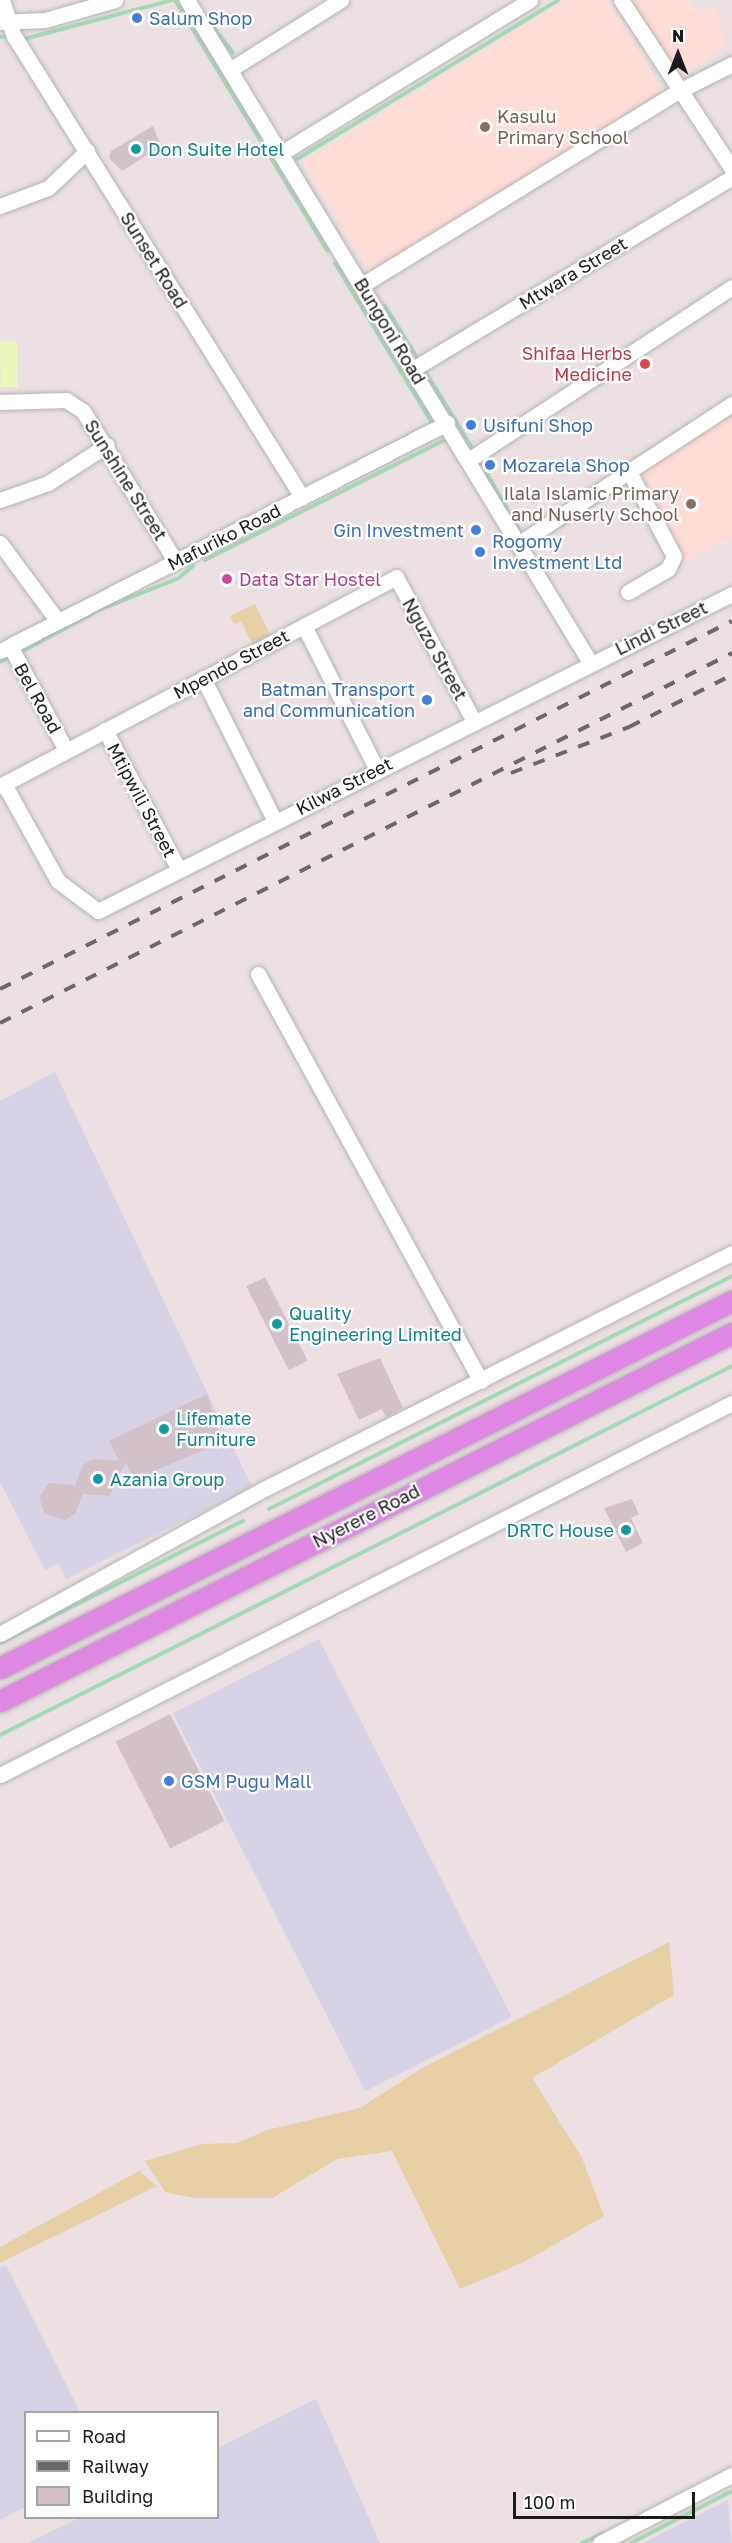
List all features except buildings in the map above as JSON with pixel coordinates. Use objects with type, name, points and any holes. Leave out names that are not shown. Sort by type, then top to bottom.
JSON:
[{"type":"highway","name":"Nyerere Road","points":[[0,1668],[732,1301]]},
{"type":"highway","name":"Nyerere Road","points":[[0,1701],[732,1333]]},
{"type":"street","name":"Sunset Road","points":[[2,0],[5,22],[302,497]]},
{"type":"street","points":[[5,22],[45,20],[115,0]]},
{"type":"street","name":"Bungoni Road","points":[[187,0],[283,152],[413,369],[521,542],[591,664]]},
{"type":"street","points":[[231,69],[341,0]]},
{"type":"street","points":[[283,152],[530,0]]},
{"type":"street","points":[[621,0],[677,92],[732,169]]},
{"type":"street","points":[[362,285],[677,92],[732,64]]},
{"type":"street","points":[[0,206],[48,188],[87,151]]},
{"type":"street","name":"Mtwara Street","points":[[413,369],[732,177]]},
{"type":"street","points":[[470,459],[732,287]]},
{"type":"street","name":"Sunshine Street","points":[[0,402],[66,400],[83,411],[176,562]]},
{"type":"street","points":[[521,542],[732,404]]},
{"type":"street","name":"Mafuriko Road","points":[[5,649],[57,620],[176,562],[447,423]]},
{"type":"street","points":[[0,500],[48,483],[106,445]]},
{"type":"street","points":[[628,470],[674,556],[669,568],[628,592]]},
{"type":"street","points":[[0,543],[57,620]]},
{"type":"street","name":"Mpendo Street","points":[[2,785],[396,577]]},
{"type":"street","name":"Nguzo Street","points":[[396,577],[474,721]]},
{"type":"street","name":"Lindi Street","points":[[591,664],[732,594]]},
{"type":"street","points":[[304,626],[378,770]]},
{"type":"street","name":"Bel Road","points":[[5,649],[66,750]]},
{"type":"street","name":"Kilwa Street","points":[[2,785],[58,881],[98,910],[591,664]]},
{"type":"street","points":[[204,678],[275,821]]},
{"type":"street","name":"Mtipwili Street","points":[[105,730],[179,870]]},
{"type":"street","points":[[258,974],[481,1381]]},
{"type":"street","points":[[0,1634],[262,1490],[732,1253]]},
{"type":"street","points":[[0,1775],[732,1403]]},
{"type":"street","points":[[600,2543],[732,2475]]},
{"type":"shaded area","name":"Kasulu Primary School","points":[[564,0],[608,0],[664,91],[374,279],[303,162]]},
{"type":"shaded area","points":[[632,0],[690,0],[695,10],[715,8],[726,45],[679,77]]},
{"type":"shaded area","name":"Ilala Islamic Primary and Nuserly School","points":[[732,410],[732,537],[678,565],[635,470]]},
{"type":"shaded area","points":[[255,604],[273,641],[255,650],[241,621],[234,624],[230,616]]},
{"type":"shaded area","points":[[55,1072],[252,1487],[66,1579],[58,1563],[45,1570],[0,1482],[0,1101]]},
{"type":"shaded area","points":[[319,1639],[511,2017],[365,2091],[173,1713]]},
{"type":"shaded area","points":[[669,1942],[674,1995],[532,2078],[582,2158],[604,2216],[524,2262],[460,2289],[392,2151],[337,2159],[272,2198],[194,2198],[165,2192],[145,2161],[202,2144],[237,2143],[267,2130],[360,2108],[422,2068]]},
{"type":"shaded area","points":[[139,2171],[157,2186],[0,2263],[0,2247]]},
{"type":"shaded area","points":[[6,2265],[79,2411],[24,2411],[24,2508],[0,2520],[0,2268]]},
{"type":"shaded area","points":[[316,2399],[380,2543],[28,2543],[77,2519],[219,2519],[219,2448]]},
{"type":"shaded area","points":[[728,2500],[732,2543],[643,2543]]},
{"type":"green space","points":[[0,341],[17,341],[18,387],[1,387]]},
{"type":"waterway","points":[[24,39],[173,0]]},
{"type":"waterway","points":[[175,0],[327,250]]},
{"type":"waterway","points":[[297,159],[559,0]]},
{"type":"waterway","points":[[205,16],[233,53]]},
{"type":"waterway","points":[[0,37],[11,36]]},
{"type":"waterway","points":[[335,263],[433,424]]},
{"type":"waterway","points":[[385,306],[420,362]]},
{"type":"waterway","points":[[423,368],[474,451]]},
{"type":"waterway","points":[[205,560],[449,438]]},
{"type":"waterway","points":[[478,458],[523,537]]},
{"type":"waterway","points":[[574,516],[621,486]]},
{"type":"waterway","points":[[557,527],[569,520]]},
{"type":"waterway","points":[[180,577],[193,566]]},
{"type":"waterway","points":[[17,654],[101,609],[177,579]]},
{"type":"waterway","points":[[0,662],[10,657]]},
{"type":"waterway","points":[[269,1509],[732,1276]]},
{"type":"waterway","points":[[0,1735],[732,1366]]},
{"type":"waterway","points":[[0,1643],[243,1521]]},
{"type":"waterway","points":[[631,2543],[732,2491]]},
{"type":"waterway","points":[[582,2543],[601,2534]]},
{"type":"railway","points":[[0,989],[732,621]]},
{"type":"railway","points":[[0,1023],[732,653]]},
{"type":"railway","points":[[511,773],[629,727],[732,675]]},
{"type":"place","name":"Salum Shop","points":[[137,18]]},
{"type":"place","name":"Kasulu Primary School","points":[[485,127]]},
{"type":"place","name":"Don Suite Hotel","points":[[136,149]]},
{"type":"place","name":"Shifaa Herbs Medicine","points":[[645,364]]},
{"type":"place","name":"Usifuni Shop","points":[[471,425]]},
{"type":"place","name":"Mozarela Shop","points":[[490,465]]},
{"type":"place","name":"Ilala Islamic Primary and Nuserly School","points":[[691,504]]},
{"type":"place","name":"Gin Investment","points":[[476,530]]},
{"type":"place","name":"Rogomy Investment Ltd","points":[[480,552]]},
{"type":"place","name":"Data Star Hostel","points":[[227,579]]},
{"type":"place","name":"Batman Transport and Communication","points":[[427,700]]},
{"type":"place","name":"Quality Engineering Limited","points":[[277,1324]]},
{"type":"place","name":"Lifemate Furniture","points":[[164,1429]]},
{"type":"place","name":"Azania Group","points":[[98,1479]]},
{"type":"place","name":"DRTC House","points":[[626,1530]]},
{"type":"place","name":"GSM Pugu Mall","points":[[169,1781]]}]
